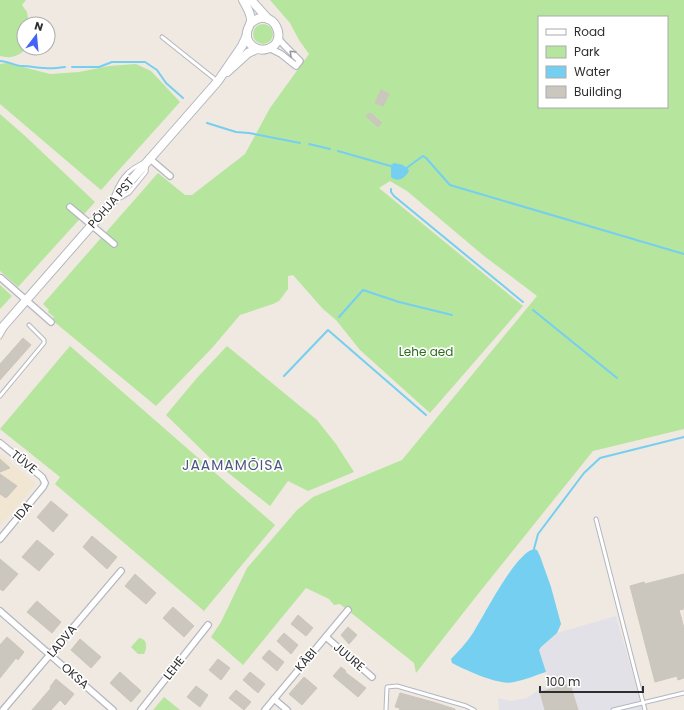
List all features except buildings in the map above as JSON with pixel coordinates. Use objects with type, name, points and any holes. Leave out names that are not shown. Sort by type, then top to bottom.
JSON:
[{"type":"street","points":[[243,0],[249,13],[251,23]]},
{"type":"street","points":[[251,0],[268,19],[276,25],[278,29],[278,38],[276,42],[269,48],[263,50],[257,49],[250,43],[247,31],[251,23],[257,19],[268,19]]},
{"type":"street","name":"PÕHJA PST","points":[[220,79],[242,46],[247,35]]},
{"type":"street","points":[[269,48],[281,54],[296,66],[300,61],[278,38]]},
{"type":"street","name":"PÕHJA PST","points":[[0,330],[220,79],[248,54],[257,49]]},
{"type":"street","points":[[148,160],[170,176]]},
{"type":"street","points":[[70,207],[114,244]]},
{"type":"street","points":[[1,278],[51,322]]},
{"type":"street","name":"TÜVE","points":[[0,443],[42,477],[45,483]]},
{"type":"street","name":"IDA","points":[[0,539],[44,487],[45,483]]},
{"type":"street","name":"LADVA","points":[[3,710],[121,571]]},
{"type":"street","name":"KÄBI","points":[[265,710],[348,610]]},
{"type":"street","name":"OKSA","points":[[0,611],[113,710]]},
{"type":"street","name":"LEHE","points":[[141,710],[208,625]]},
{"type":"street","name":"JUURE","points":[[326,637],[372,677]]},
{"type":"street","points":[[274,699],[287,710]]},
{"type":"lane","points":[[162,37],[220,79]]},
{"type":"lane","points":[[0,325],[9,319]]},
{"type":"lane","points":[[0,337],[9,319]]},
{"type":"lane","points":[[0,396],[44,343],[44,340],[29,325]]},
{"type":"lane","points":[[596,519],[645,710]]},
{"type":"lane","points":[[386,710],[387,686],[397,686],[466,706],[474,710]]},
{"type":"lane","points":[[613,710],[684,693]]},
{"type":"shaded area","points":[[0,454],[36,484],[0,526]]},
{"type":"shaded area","points":[[616,616],[643,710],[499,710],[498,698],[511,701],[527,698],[543,687],[549,685],[539,650],[557,633]]},
{"type":"green space","points":[[0,0],[26,0],[22,5],[27,12],[28,16],[16,16],[16,56],[11,57],[0,56]]},
{"type":"green space","name":"Lehe aed","points":[[270,0],[684,0],[684,429],[593,451],[416,673],[414,663],[340,604],[334,605],[329,599],[306,588],[243,665],[211,637],[221,622],[247,568],[297,510],[313,497],[402,460],[537,296],[484,256],[407,191],[390,181],[379,188],[523,306],[430,413],[360,350],[336,320],[323,309],[293,275],[288,276],[288,289],[279,301],[240,315],[212,348],[156,406],[52,320],[54,317],[48,312],[49,310],[43,304],[158,173],[185,195],[192,195],[245,154],[270,108],[309,54],[299,40],[290,23]]},
{"type":"green space","points":[[263,24],[270,27],[273,34],[270,41],[263,44],[256,41],[253,34],[256,27]]},
{"type":"green space","points":[[7,63],[50,74],[79,72],[109,66],[136,64],[151,71],[180,102],[101,190],[0,104],[0,64]]},
{"type":"green space","points":[[0,114],[95,202],[18,287],[0,271]]},
{"type":"green space","points":[[0,285],[12,296],[0,309]]},
{"type":"green space","points":[[70,346],[275,525],[204,611],[55,484],[60,477],[0,429]]},
{"type":"green space","points":[[227,346],[317,420],[336,444],[354,472],[308,491],[288,481],[270,506],[212,460],[166,415],[196,379]]},
{"type":"green space","points":[[139,638],[145,642],[146,649],[144,654],[138,654],[131,647]]},
{"type":"green space","points":[[164,697],[180,710],[153,710]]},
{"type":"water","points":[[394,163],[403,165],[409,171],[399,180],[391,177],[391,165]]},
{"type":"water","points":[[534,549],[537,550],[540,556],[551,587],[561,624],[557,633],[539,650],[546,672],[508,683],[491,680],[452,663],[451,659],[473,633],[509,573],[526,553]]},
{"type":"waterway","points":[[0,61],[19,66],[39,68],[65,67]]},
{"type":"waterway","points":[[72,67],[99,67],[112,62],[145,62],[157,70],[166,83],[183,98]]},
{"type":"waterway","points":[[207,123],[236,132],[249,133],[300,143]]},
{"type":"waterway","points":[[309,144],[330,149]]},
{"type":"waterway","points":[[338,151],[394,167]]},
{"type":"waterway","points":[[405,169],[423,156],[450,185],[684,254]]},
{"type":"waterway","points":[[391,189],[394,196],[523,302]]},
{"type":"waterway","points":[[339,317],[363,290],[399,302],[452,315]]},
{"type":"waterway","points":[[533,310],[617,378]]},
{"type":"waterway","points":[[284,376],[328,330],[426,415]]},
{"type":"waterway","points":[[534,549],[538,534],[584,473],[600,458],[684,437]]},
{"type":"district","name":"JAAMAMÕISA","points":[[233,465]]}]
